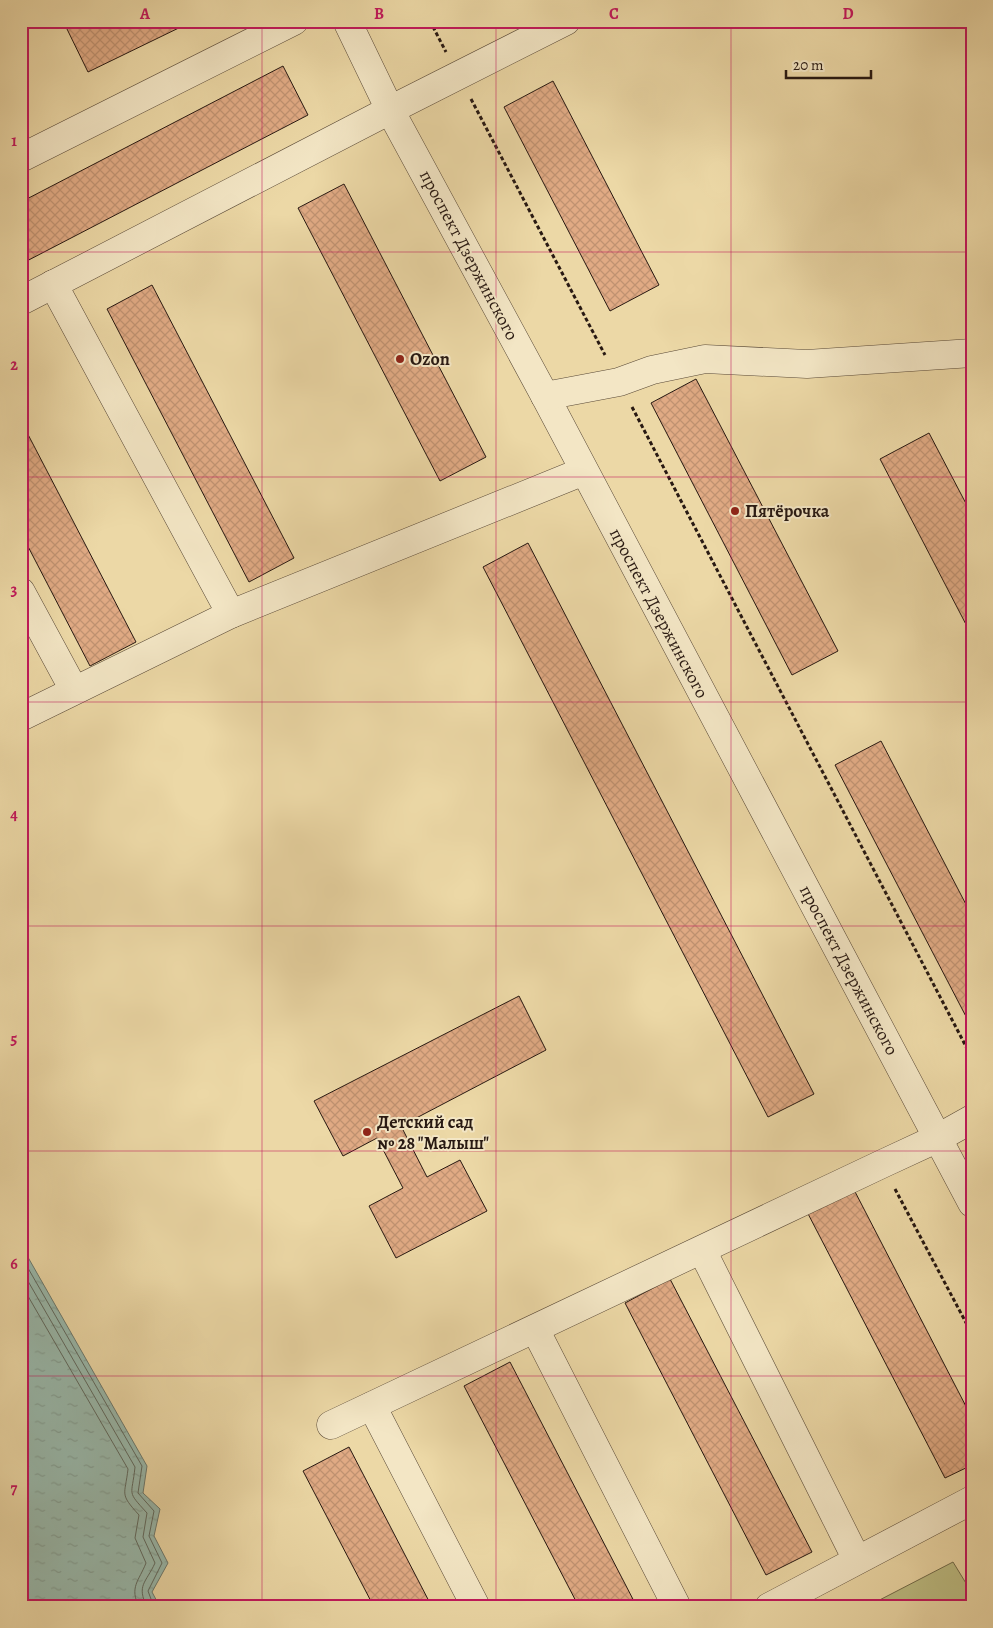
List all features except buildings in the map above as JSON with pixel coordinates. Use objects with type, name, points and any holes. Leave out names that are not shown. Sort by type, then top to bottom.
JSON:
[{"type":"street","points":[[21,158],[294,21]]},
{"type":"street","name":"проспект Дзержинского","points":[[348,21],[390,110],[545,396],[972,1203]]},
{"type":"street","points":[[21,301],[566,21]]},
{"type":"street","points":[[53,284],[230,614]]},
{"type":"street","points":[[545,396],[619,382],[652,370],[706,359],[807,364],[972,353]]},
{"type":"street","points":[[24,710],[74,690],[230,614],[584,471]]},
{"type":"street","points":[[21,592],[74,690]]},
{"type":"street","points":[[331,1425],[938,1138],[972,1119]]},
{"type":"street","points":[[702,1250],[858,1560]]},
{"type":"street","points":[[535,1329],[677,1607]]},
{"type":"street","points":[[372,1406],[476,1607]]},
{"type":"street","points":[[769,1607],[972,1500]]},
{"type":"path","points":[[430,21],[972,1058]]},
{"type":"path","points":[[882,1164],[972,1334]]},
{"type":"green space","points":[[953,1562],[972,1593],[972,1607],[866,1607]]},
{"type":"water","points":[[21,1245],[147,1466],[143,1493],[160,1509],[154,1536],[168,1563],[152,1592],[160,1607],[21,1607]]},
{"type":"place","name":"Ozon","points":[[400,359]]},
{"type":"place","name":"Пятёрочка","points":[[735,511]]},
{"type":"place","name":"Детский сад № 28 \"Малыш\"","points":[[367,1132]]}]
